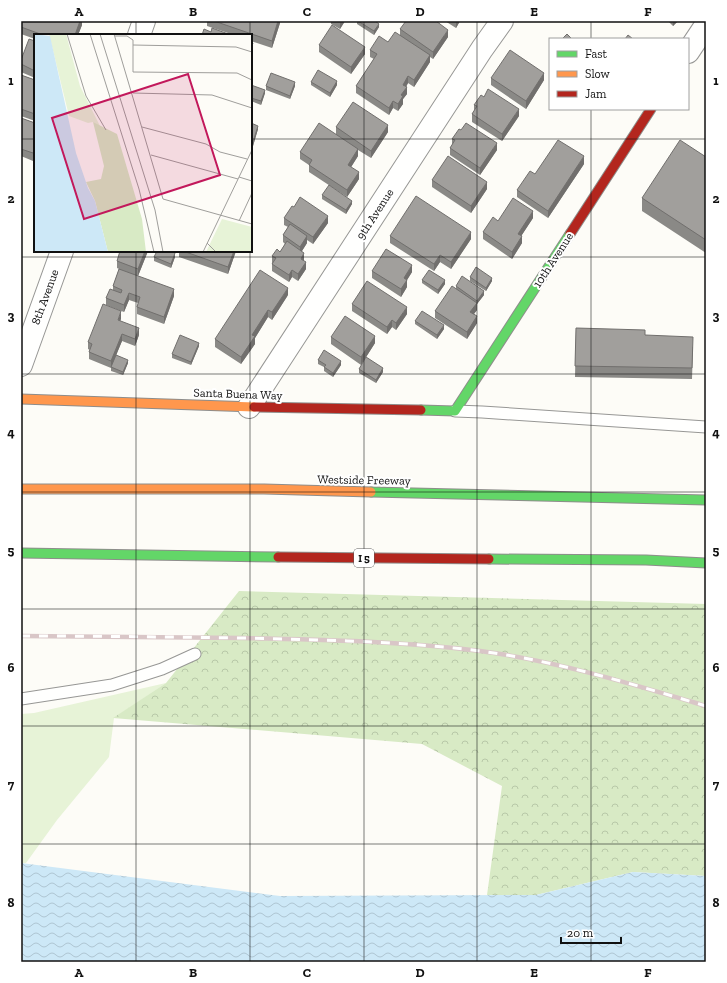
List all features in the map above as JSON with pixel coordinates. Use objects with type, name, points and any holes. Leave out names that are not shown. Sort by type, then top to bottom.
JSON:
[{"type":"main road","name":"10th Avenue","points":[[455,411],[650,110]]},
{"type":"main road","name":"Santa Buena Way","points":[[21,399],[249,407],[455,411]]},
{"type":"main road","name":"Westside Freeway","points":[[21,489],[264,489],[706,500]]},
{"type":"main road","name":"I 5","points":[[21,553],[247,557],[646,560],[706,562]]},
{"type":"street","points":[[139,34],[144,21]]},
{"type":"street","name":"9th Avenue","points":[[249,407],[482,49],[502,21]]},
{"type":"street","points":[[689,50],[706,25]]},
{"type":"street","name":"8th Avenue","points":[[21,365],[62,252]]},
{"type":"lane","points":[[455,411],[706,427]]},
{"type":"lane","points":[[21,699],[112,685],[162,669],[195,654]]},
{"type":"green space","points":[[239,591],[706,604],[706,876],[633,872],[536,895],[487,895],[502,786],[422,744],[113,718],[166,683]]},
{"type":"green space","points":[[166,683],[114,718],[109,757],[57,820],[26,863],[21,863],[21,714],[34,713]]},
{"type":"water","points":[[21,863],[280,896],[536,895],[633,872],[706,876],[706,962],[21,962]]},
{"type":"building","points":[[21,21],[80,21],[75,34],[40,34],[21,27]]},
{"type":"building","points":[[214,21],[278,21],[272,41]]},
{"type":"building","points":[[358,21],[375,21],[379,24],[374,31]]},
{"type":"building","points":[[406,21],[436,21],[448,30],[433,52],[400,29]]},
{"type":"building","points":[[332,25],[365,47],[351,67],[319,45]]},
{"type":"building","points":[[212,28],[228,34],[202,34],[204,29],[211,32]]},
{"type":"building","points":[[395,32],[430,55],[414,80],[408,76],[403,85],[407,87],[401,95],[403,96],[398,104],[393,101],[389,108],[356,86],[377,54],[370,50],[379,36],[388,42]]},
{"type":"building","points":[[567,34],[571,38],[563,38]]},
{"type":"building","points":[[29,39],[34,41],[34,70],[21,64],[21,60]]},
{"type":"building","points":[[510,50],[544,73],[526,101],[491,78]]},
{"type":"building","points":[[318,70],[337,81],[330,93],[311,82]]},
{"type":"building","points":[[271,73],[295,82],[290,96],[266,86]]},
{"type":"building","points":[[21,75],[34,80],[34,114],[21,109]]},
{"type":"building","points":[[252,85],[265,90],[261,101],[252,98]]},
{"type":"building","points":[[488,89],[519,109],[502,134],[472,114],[477,106],[474,105],[481,95],[484,97]]},
{"type":"building","points":[[353,102],[388,125],[371,151],[336,127]]},
{"type":"building","points":[[21,118],[34,123],[34,150],[33,153],[21,149]]},
{"type":"building","points":[[252,123],[258,126],[252,142]]},
{"type":"building","points":[[319,123],[358,149],[348,165],[359,172],[347,190],[309,165],[312,160],[300,152]]},
{"type":"building","points":[[466,123],[497,143],[480,168],[450,148],[455,140],[452,139],[459,129],[461,130]]},
{"type":"building","points":[[558,140],[584,156],[548,211],[517,190],[530,171],[535,174]]},
{"type":"building","points":[[680,140],[706,157],[706,240],[642,198]]},
{"type":"building","points":[[448,156],[487,182],[471,206],[432,180]]},
{"type":"building","points":[[329,185],[352,201],[346,210],[322,195]]},
{"type":"building","points":[[416,196],[471,232],[451,262],[440,255],[434,264],[390,236]]},
{"type":"building","points":[[300,197],[328,216],[313,237],[284,218],[292,206],[294,207]]},
{"type":"building","points":[[513,198],[533,211],[518,234],[522,236],[512,252],[483,232],[493,217],[498,221]]},
{"type":"building","points":[[290,224],[307,236],[300,247],[283,235]]},
{"type":"building","points":[[287,241],[304,253],[301,259],[306,262],[298,274],[292,270],[289,275],[272,264],[276,258],[272,256],[277,249],[280,252]]},
{"type":"building","points":[[386,249],[412,265],[404,278],[407,280],[401,289],[372,271]]},
{"type":"building","points":[[120,252],[145,252],[138,269],[117,261]]},
{"type":"building","points":[[156,252],[175,253],[171,264],[154,257]]},
{"type":"building","points":[[186,252],[234,252],[228,267]]},
{"type":"building","points":[[476,267],[492,278],[486,288],[470,277]]},
{"type":"building","points":[[119,269],[174,289],[164,317],[137,307],[140,297],[129,293],[124,305],[106,298],[110,289],[121,293],[122,290],[113,286]]},
{"type":"building","points":[[260,270],[288,288],[272,312],[268,310],[252,335],[255,336],[241,357],[215,339]]},
{"type":"building","points":[[429,270],[445,280],[438,290],[422,280]]},
{"type":"building","points":[[462,276],[484,291],[477,301],[456,286]]},
{"type":"building","points":[[367,281],[407,307],[396,323],[392,320],[387,327],[352,304]]},
{"type":"building","points":[[452,286],[477,303],[470,312],[477,316],[467,332],[435,311]]},
{"type":"building","points":[[103,304],[121,311],[118,320],[139,328],[135,339],[122,334],[111,361],[89,352],[92,344],[88,342]]},
{"type":"building","points":[[422,311],[444,325],[437,335],[415,321]]},
{"type":"building","points":[[345,316],[375,336],[361,357],[331,337]]},
{"type":"building","points":[[576,328],[645,330],[645,335],[693,337],[692,368],[575,366]]},
{"type":"building","points":[[180,335],[199,343],[191,362],[172,354]]},
{"type":"building","points":[[324,350],[341,361],[333,373],[324,367],[326,365],[318,360]]},
{"type":"building","points":[[116,355],[128,360],[123,372],[111,367]]},
{"type":"building","points":[[366,357],[383,368],[376,380],[359,369]]},
{"type":"railway","points":[[21,636],[303,639],[421,645],[480,651],[509,655],[566,667],[706,706]]},
{"type":"traffic: fast","points":[[421,410],[455,411],[570,234]]},
{"type":"traffic: fast","points":[[371,492],[706,500]]},
{"type":"traffic: fast","points":[[21,553],[278,557]]},
{"type":"traffic: fast","points":[[489,559],[646,560],[706,563]]},
{"type":"traffic: slow","points":[[21,399],[254,407]]},
{"type":"traffic: slow","points":[[21,489],[264,489],[371,492]]},
{"type":"traffic: jam","points":[[570,234],[650,110]]},
{"type":"traffic: jam","points":[[254,407],[421,410]]},
{"type":"traffic: jam","points":[[278,557],[489,559]]}]
